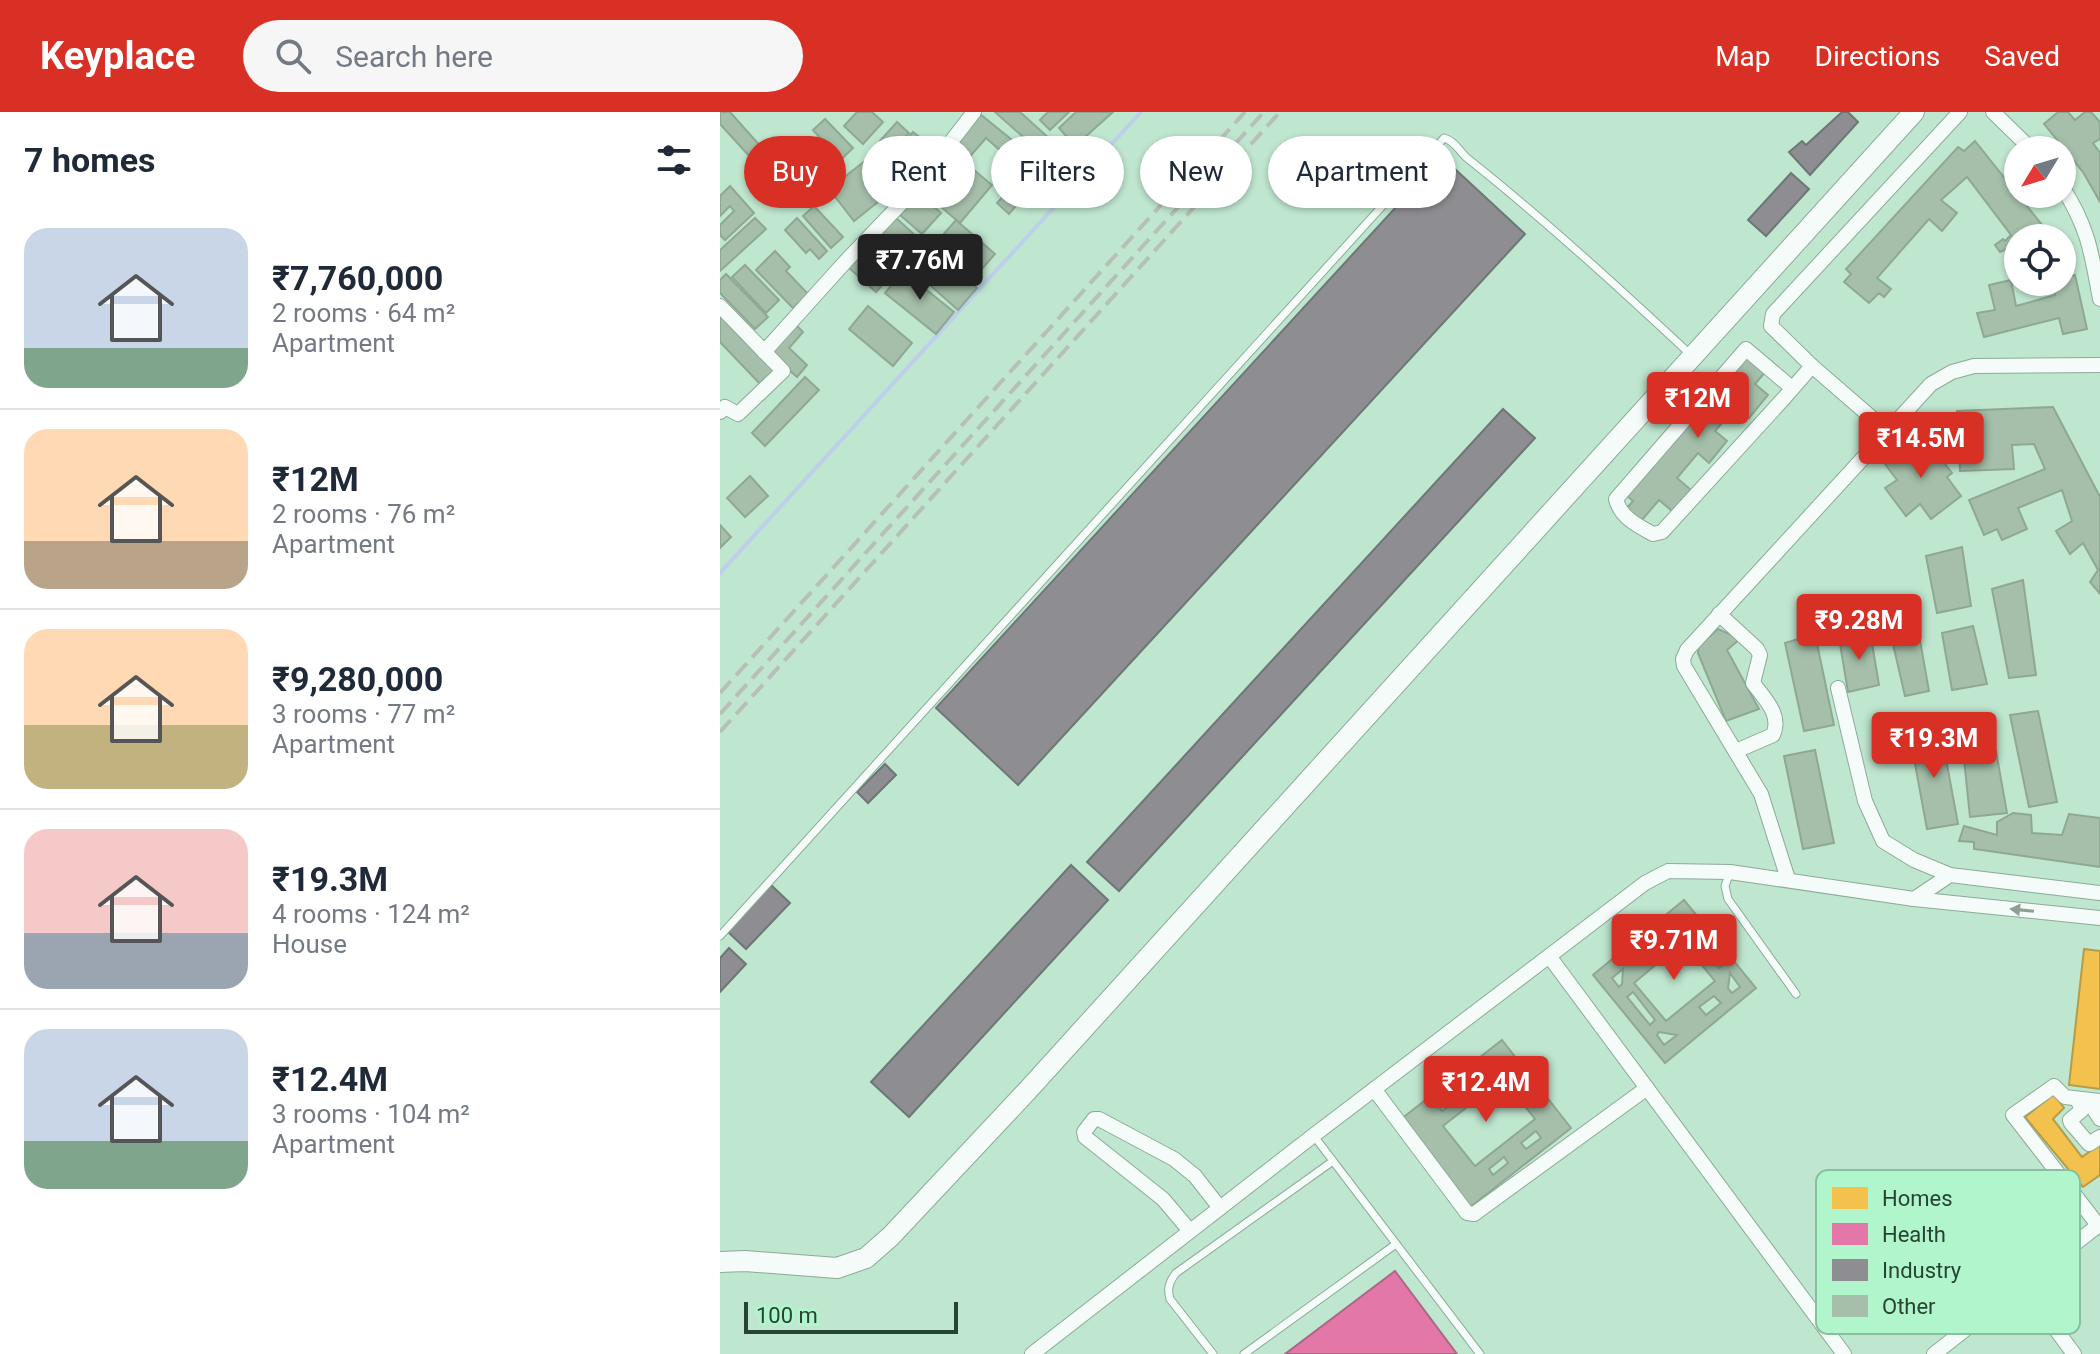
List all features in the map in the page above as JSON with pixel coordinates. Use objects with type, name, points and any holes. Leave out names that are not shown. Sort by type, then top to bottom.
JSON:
[{"type":"street","points":[[764,352],[913,191],[974,112]]},
{"type":"street","points":[[1887,431],[1771,326],[1773,314],[1960,112]]},
{"type":"street","points":[[1993,112],[2018,136]]},
{"type":"street","points":[[720,1262],[837,1268],[866,1258],[891,1236],[1038,1080],[1693,357],[1906,115]]},
{"type":"street","points":[[2075,208],[2089,239],[2100,299]]},
{"type":"street","points":[[720,306],[783,371],[738,414],[725,407],[720,412]]},
{"type":"street","points":[[1792,388],[1746,349],[1616,499],[1618,506],[1633,522],[1653,534],[1662,532],[1812,366]]},
{"type":"street","points":[[1788,879],[1761,794],[1684,666],[1687,650],[1931,384],[1952,372],[1974,366],[2100,365]]},
{"type":"street","points":[[1719,614],[1757,649],[1760,655],[1753,683],[1776,718],[1777,727],[1773,735],[1736,751]]},
{"type":"street","points":[[1838,688],[1865,801],[1883,841],[1914,860],[1950,875],[2100,893]]},
{"type":"street","points":[[1032,1354],[1645,883],[1668,871],[1730,872],[1914,899],[2100,918]]},
{"type":"street","points":[[1914,899],[1950,875]]},
{"type":"street","points":[[2078,916],[2079,891]]},
{"type":"street","points":[[1549,956],[1816,1316]]},
{"type":"street","points":[[2056,1170],[2013,1115],[2054,1086],[2065,1097],[2088,1100]]},
{"type":"street","points":[[1374,1089],[1467,1213],[1474,1214],[1647,1088]]},
{"type":"street","points":[[2088,1100],[2100,1119]]},
{"type":"street","points":[[2088,1100],[2070,1120],[2089,1144],[2100,1137]]},
{"type":"street","points":[[1190,1231],[1163,1199],[1085,1137],[1084,1132],[1094,1119],[1174,1159],[1195,1176],[1220,1208]]},
{"type":"street","points":[[2080,1200],[2099,1224],[2080,1239]]},
{"type":"street","points":[[1829,1334],[1844,1354]]},
{"type":"street","points":[[1934,1354],[1960,1334]]},
{"type":"street","points":[[2059,1334],[2074,1354]]},
{"type":"lane","points":[[720,936],[1444,138],[1566,239],[1693,357]]},
{"type":"lane","points":[[1730,872],[1725,886],[1728,899],[1796,994]]},
{"type":"lane","points":[[1314,1135],[1480,1354]]},
{"type":"lane","points":[[1213,1354],[1170,1299],[1168,1291],[1171,1280],[1176,1273],[1333,1161]]},
{"type":"lane","points":[[1244,1354],[1396,1244]]},
{"type":"building: Homes","points":[[2084,949],[2100,951],[2100,1089],[2069,1085]]},
{"type":"building: Homes","points":[[2054,1094],[2064,1108],[2053,1119],[2082,1157],[2100,1144],[2100,1175],[2083,1187],[2080,1170],[2069,1170],[2025,1117]]},
{"type":"building: Health","points":[[1395,1271],[1457,1354],[1285,1354]]},
{"type":"building: Industry","points":[[1842,112],[1848,112],[1858,122],[1810,175],[1789,152],[1802,141],[1806,145]]},
{"type":"building: Industry","points":[[1456,170],[1525,234],[1018,785],[936,708],[1395,208],[1456,208]]},
{"type":"building: Industry","points":[[1791,173],[1809,189],[1766,236],[1748,220]]},
{"type":"building: Industry","points":[[1503,409],[1535,438],[1119,891],[1087,862]]},
{"type":"building: Industry","points":[[885,764],[896,775],[868,803],[857,792]]},
{"type":"building: Industry","points":[[1071,865],[1108,900],[909,1117],[871,1082]]},
{"type":"building: Industry","points":[[771,885],[790,903],[746,949],[727,931]]},
{"type":"building: Industry","points":[[729,948],[746,964],[720,992],[720,958]]},
{"type":"building: Other","points":[[720,112],[730,112],[751,136],[744,136],[744,150],[720,124]]},
{"type":"building: Other","points":[[857,112],[872,112],[883,122],[870,136],[862,136],[862,143],[844,126]]},
{"type":"building: Other","points":[[995,112],[1020,112],[1047,136],[1022,136]]},
{"type":"building: Other","points":[[1048,112],[1069,112],[1050,130],[1040,120]]},
{"type":"building: Other","points":[[1076,112],[1113,112],[1086,136],[1066,136],[1059,128]]},
{"type":"building: Other","points":[[2058,112],[2068,112],[2075,120],[2085,112],[2091,112],[2100,122],[2100,139],[2093,143],[2100,153],[2100,202],[2076,163],[2076,136],[2054,136],[2044,124]]},
{"type":"building: Other","points":[[980,114],[1007,136],[991,136],[991,142],[986,138],[975,151],[975,136],[962,136]]},
{"type":"building: Other","points":[[825,119],[841,136],[818,136],[813,130]]},
{"type":"building: Other","points":[[897,122],[909,133],[906,136],[884,136]]},
{"type":"building: Other","points":[[846,141],[853,148],[846,155]]},
{"type":"building: Other","points":[[1975,141],[2004,177],[2004,208],[2028,208],[2041,224],[2004,226],[1967,177],[1941,200],[1957,213],[1942,231],[1929,219],[1877,278],[1891,289],[1884,297],[1879,293],[1869,303],[1844,282],[1851,274],[1846,269],[1958,147],[1964,151]]},
{"type":"building: Other","points":[[862,163],[862,208],[870,208],[854,221],[844,208],[846,176]]},
{"type":"building: Other","points":[[975,171],[991,186],[975,205]]},
{"type":"building: Other","points":[[730,186],[744,202],[744,208],[750,208],[754,213],[725,240],[720,235],[720,225],[734,211],[730,206],[720,216],[720,196]]},
{"type":"building: Other","points":[[816,208],[843,237],[831,248],[803,216]]},
{"type":"building: Other","points":[[906,208],[936,208],[941,213],[922,234],[900,215]]},
{"type":"building: Other","points":[[942,208],[973,208],[960,223]]},
{"type":"building: Other","points":[[894,216],[918,238],[898,260],[875,238]]},
{"type":"building: Other","points":[[755,218],[766,229],[720,271],[720,250]]},
{"type":"building: Other","points":[[797,218],[827,251],[819,259],[810,249],[806,253],[785,230]]},
{"type":"building: Other","points":[[956,220],[995,254],[973,279],[935,244]]},
{"type":"building: Other","points":[[2003,239],[2004,250],[2000,252],[1995,245]]},
{"type":"building: Other","points":[[923,240],[977,288],[958,310],[903,261]]},
{"type":"building: Other","points":[[870,243],[898,268],[876,292],[848,267]]},
{"type":"building: Other","points":[[775,251],[790,267],[786,271],[808,294],[793,308],[756,270]]},
{"type":"building: Other","points":[[745,265],[779,300],[766,313],[732,277]]},
{"type":"building: Other","points":[[903,271],[954,312],[936,334],[885,293]]},
{"type":"building: Other","points":[[726,274],[768,317],[755,329],[720,293],[720,280]]},
{"type":"building: Other","points":[[2076,280],[2087,329],[2063,334],[2059,318],[1984,337],[1977,313],[1995,310],[1989,285],[2004,282],[2004,296],[2014,296],[2016,306],[2051,296],[2076,296]]},
{"type":"building: Other","points":[[868,306],[912,343],[893,366],[849,329]]},
{"type":"building: Other","points":[[720,314],[776,372],[762,386],[720,342]]},
{"type":"building: Other","points":[[794,323],[803,332],[789,348],[807,365],[797,377],[768,351]]},
{"type":"building: Other","points":[[1749,354],[1767,370],[1755,384],[1768,395],[1749,418],[1736,407],[1715,431],[1727,441],[1709,463],[1698,453],[1677,478],[1691,490],[1672,511],[1659,500],[1641,521],[1626,509],[1633,501],[1626,495]]},
{"type":"building: Other","points":[[805,377],[819,390],[765,446],[752,433]]},
{"type":"building: Other","points":[[2053,407],[2100,497],[2100,594],[2090,582],[2098,570],[2083,543],[2070,554],[2056,531],[2072,521],[2062,490],[2018,508],[2027,529],[2002,540],[1997,529],[1984,535],[1969,500],[2045,469],[2034,444],[2012,445],[2014,469],[1960,471],[1957,411]]},
{"type":"building: Other","points":[[1923,435],[1952,473],[1947,477],[1961,496],[1931,519],[1920,504],[1906,516],[1885,488],[1897,480],[1885,464]]},
{"type":"building: Other","points":[[750,476],[768,496],[745,517],[727,498]]},
{"type":"building: Other","points":[[720,525],[731,537],[720,548]]},
{"type":"building: Other","points":[[1962,547],[1971,606],[1937,613],[1926,556]]},
{"type":"building: Other","points":[[2023,580],[2036,675],[2009,678],[1992,589]]},
{"type":"building: Other","points":[[1915,612],[1929,691],[1905,696],[1887,618]]},
{"type":"building: Other","points":[[1973,626],[1987,684],[1952,690],[1942,633]]},
{"type":"building: Other","points":[[1718,629],[1740,639],[1727,650],[1759,709],[1726,721],[1698,653],[1699,646]]},
{"type":"building: Other","points":[[1870,631],[1879,685],[1848,692],[1839,638]]},
{"type":"building: Other","points":[[1815,634],[1834,725],[1804,731],[1785,643]]},
{"type":"building: Other","points":[[2038,711],[2057,802],[2029,807],[2010,715]]},
{"type":"building: Other","points":[[1941,732],[1958,824],[1927,829],[1910,737]]},
{"type":"building: Other","points":[[1815,750],[1834,843],[1803,849],[1784,756]]},
{"type":"building: Other","points":[[1996,751],[2007,813],[1970,817],[1964,759]]},
{"type":"building: Other","points":[[2013,813],[2031,815],[2032,833],[2062,835],[2069,814],[2100,818],[2100,867],[1974,849],[1974,842],[1959,841],[1964,826],[1997,835],[1997,822]]},
{"type":"building: Other","points":[[1684,900],[1756,988],[1665,1063],[1593,975]],"holes":[[[1687,918],[1696,929],[1683,930],[1679,925]],[[1666,932],[1671,938],[1656,950],[1651,944]],[[1702,938],[1724,964],[1719,968],[1698,942]],[[1683,942],[1715,981],[1666,1021],[1634,983]],[[1623,969],[1622,984],[1619,987],[1612,978]],[[1730,973],[1740,987],[1732,993],[1728,988]],[[1633,992],[1655,1020],[1650,1025],[1627,997]],[[1714,996],[1721,1003],[1706,1015],[1699,1007]],[[1659,1032],[1677,1035],[1664,1045],[1657,1035]]]},
{"type":"building: Other","points":[[1502,1040],[1571,1128],[1469,1208],[1400,1120]],"holes":[[[1487,1068],[1491,1073],[1476,1085],[1472,1079]],[[1503,1079],[1535,1119],[1475,1166],[1443,1126]],[[1453,1093],[1458,1099],[1442,1111],[1438,1105]],[[1536,1131],[1541,1138],[1526,1149],[1521,1143]],[[1504,1157],[1508,1163],[1493,1175],[1489,1169]]]},
{"type":"waterway","points":[[720,573],[1141,112]]},
{"type":"railway","points":[[720,693],[1245,112]]},
{"type":"railway","points":[[720,714],[1264,112]]},
{"type":"railway","points":[[720,732],[1280,112]]}]
